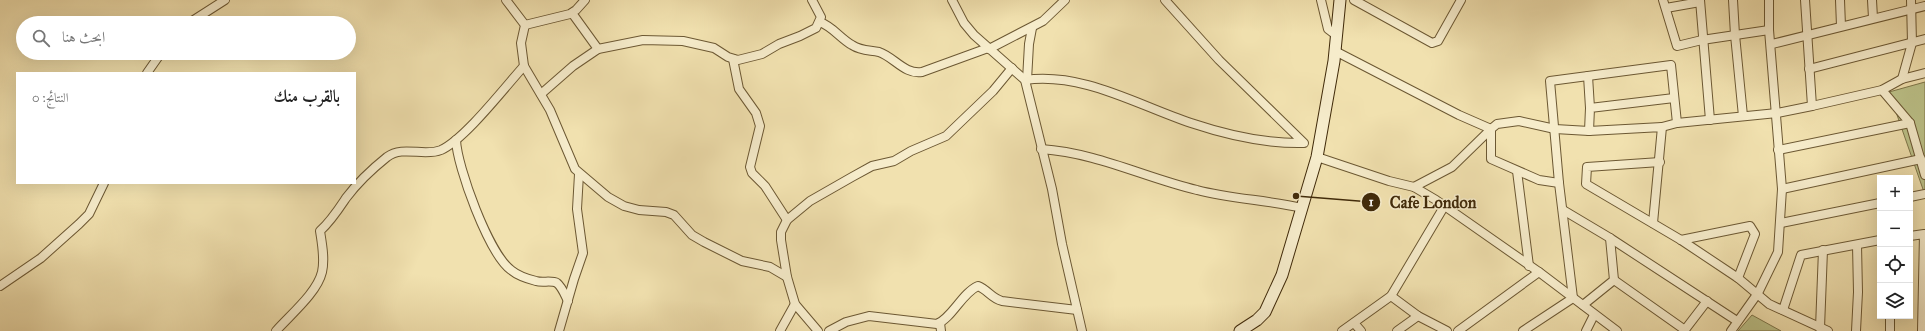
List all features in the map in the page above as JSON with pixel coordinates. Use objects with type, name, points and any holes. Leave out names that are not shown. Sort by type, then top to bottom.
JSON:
[{"type":"street","points":[[200,16],[225,0]]},
{"type":"street","points":[[506,0],[525,25],[521,43],[524,66],[541,94],[575,169],[579,174],[608,197],[624,206],[639,210],[666,212],[674,215],[692,234],[704,242],[742,261],[770,267],[787,277]]},
{"type":"street","points":[[525,25],[572,13],[584,0]]},
{"type":"street","points":[[541,94],[573,66],[598,49],[643,40],[684,41],[714,48],[733,59],[738,60],[762,54],[779,44],[816,28],[821,18],[812,0]]},
{"type":"street","points":[[952,0],[964,23],[989,49],[1026,80],[1057,79],[1081,83],[1118,95],[1191,123],[1225,133],[1269,142],[1319,145]]},
{"type":"street","points":[[820,22],[832,28],[851,44],[864,51],[884,54],[905,68],[915,72],[922,72],[989,49],[1032,28],[1043,21],[1065,0]]},
{"type":"street","points":[[1165,0],[1219,60],[1304,143]]},
{"type":"street","points":[[1321,0],[1327,27],[1336,35]]},
{"type":"street","points":[[1240,331],[1257,320],[1265,312],[1282,275],[1317,157],[1335,51],[1340,0]]},
{"type":"street","points":[[1354,0],[1432,43],[1438,41],[1461,0]]},
{"type":"street","points":[[1733,0],[1743,116]]},
{"type":"street","points":[[1731,331],[1758,293],[1778,252],[1782,189],[1778,150],[1777,113],[1769,0]]},
{"type":"street","points":[[1805,0],[1806,35],[1812,106]]},
{"type":"street","points":[[1840,0],[1841,26]]},
{"type":"street","points":[[1872,0],[1873,18]]},
{"type":"street","points":[[1902,79],[1912,43],[1910,0]]},
{"type":"street","points":[[1710,120],[1702,40],[1700,1],[1665,4],[1677,46],[1702,40],[1770,30]]},
{"type":"street","points":[[1772,44],[1925,6]]},
{"type":"street","points":[[572,13],[598,49]]},
{"type":"street","points":[[1032,28],[1026,80],[1041,149],[1052,189],[1076,310],[1082,331]]},
{"type":"street","points":[[1809,69],[1925,39]]},
{"type":"street","points":[[1335,51],[1446,109],[1490,129]]},
{"type":"street","points":[[733,59],[739,89],[756,113],[760,126],[750,167],[752,173],[765,186],[787,220]]},
{"type":"street","points":[[148,72],[156,60]]},
{"type":"street","points":[[1573,298],[1559,183],[1550,81],[1671,65],[1678,123]]},
{"type":"street","points":[[276,331],[313,290],[319,281],[323,260],[320,231],[334,217],[362,179],[388,156],[396,152],[432,152],[440,150],[456,140],[524,66]]},
{"type":"street","points":[[818,331],[794,304],[787,277],[781,240],[781,232],[787,220],[810,201],[872,166],[894,161],[911,151],[946,136],[993,91],[1012,68]]},
{"type":"street","points":[[1414,187],[1452,167],[1490,129],[1497,124],[1519,121],[1555,129],[1589,131],[1662,127],[1678,123],[1777,113],[1812,106],[1882,90],[1902,79],[1925,73]]},
{"type":"street","points":[[1588,76],[1590,108],[1589,131]]},
{"type":"street","points":[[1882,90],[1910,123],[1925,175]]},
{"type":"street","points":[[1590,108],[1674,98]]},
{"type":"street","points":[[1778,150],[1910,123]]},
{"type":"street","points":[[1653,223],[1660,162],[1662,127]]},
{"type":"street","points":[[1490,129],[1491,159],[1539,180],[1559,183]]},
{"type":"street","points":[[456,140],[458,160],[494,251],[504,265],[512,271],[535,281],[557,283],[568,301]]},
{"type":"street","points":[[1041,149],[1061,150],[1108,161],[1198,190],[1302,208]]},
{"type":"street","points":[[1317,157],[1389,181],[1414,187],[1444,205],[1539,272],[1616,331]]},
{"type":"street","points":[[1782,189],[1921,159]]},
{"type":"street","points":[[1660,162],[1586,167],[1586,184],[1681,240],[1738,278],[1758,293],[1769,304],[1824,329],[1823,250]]},
{"type":"street","points":[[1517,171],[1529,266]]},
{"type":"street","points":[[559,331],[583,253],[577,209],[579,174]]},
{"type":"street","points":[[0,286],[41,258],[79,224],[89,214],[104,184]]},
{"type":"street","points":[[1913,196],[1925,194]]},
{"type":"street","points":[[1781,222],[1877,204]]},
{"type":"street","points":[[1342,331],[1392,296],[1444,205]]},
{"type":"street","points":[[1563,210],[1610,238],[1737,321]]},
{"type":"street","points":[[1681,240],[1750,226],[1755,234],[1738,278]]},
{"type":"street","points":[[1913,236],[1924,234],[1922,331]]},
{"type":"street","points":[[1610,238],[1614,280],[1685,331],[1707,301]]},
{"type":"street","points":[[1783,310],[1801,255],[1877,241]]},
{"type":"street","points":[[1856,331],[1858,292],[1857,245]]},
{"type":"street","points":[[1458,331],[1539,272]]},
{"type":"street","points":[[1583,305],[1614,280]]},
{"type":"street","points":[[829,331],[846,322],[869,316],[933,324],[941,327],[970,292],[978,286],[984,289],[993,298],[1002,301],[1076,310]]},
{"type":"street","points":[[1392,296],[1418,316],[1447,331]]},
{"type":"street","points":[[1523,331],[1573,298]]},
{"type":"street","points":[[780,331],[794,304]]},
{"type":"street","points":[[1586,331],[1594,315]]},
{"type":"street","points":[[1397,331],[1418,316]]},
{"type":"street","points":[[1890,319],[1890,331]]},
{"type":"street","points":[[1354,323],[1361,331]]},
{"type":"green space","points":[[1925,82],[1925,195],[1889,92]]},
{"type":"green space","points":[[1752,315],[1781,331],[1738,331]]},
{"type":"place","name":"Cafe London","points":[[1296,196]]}]
